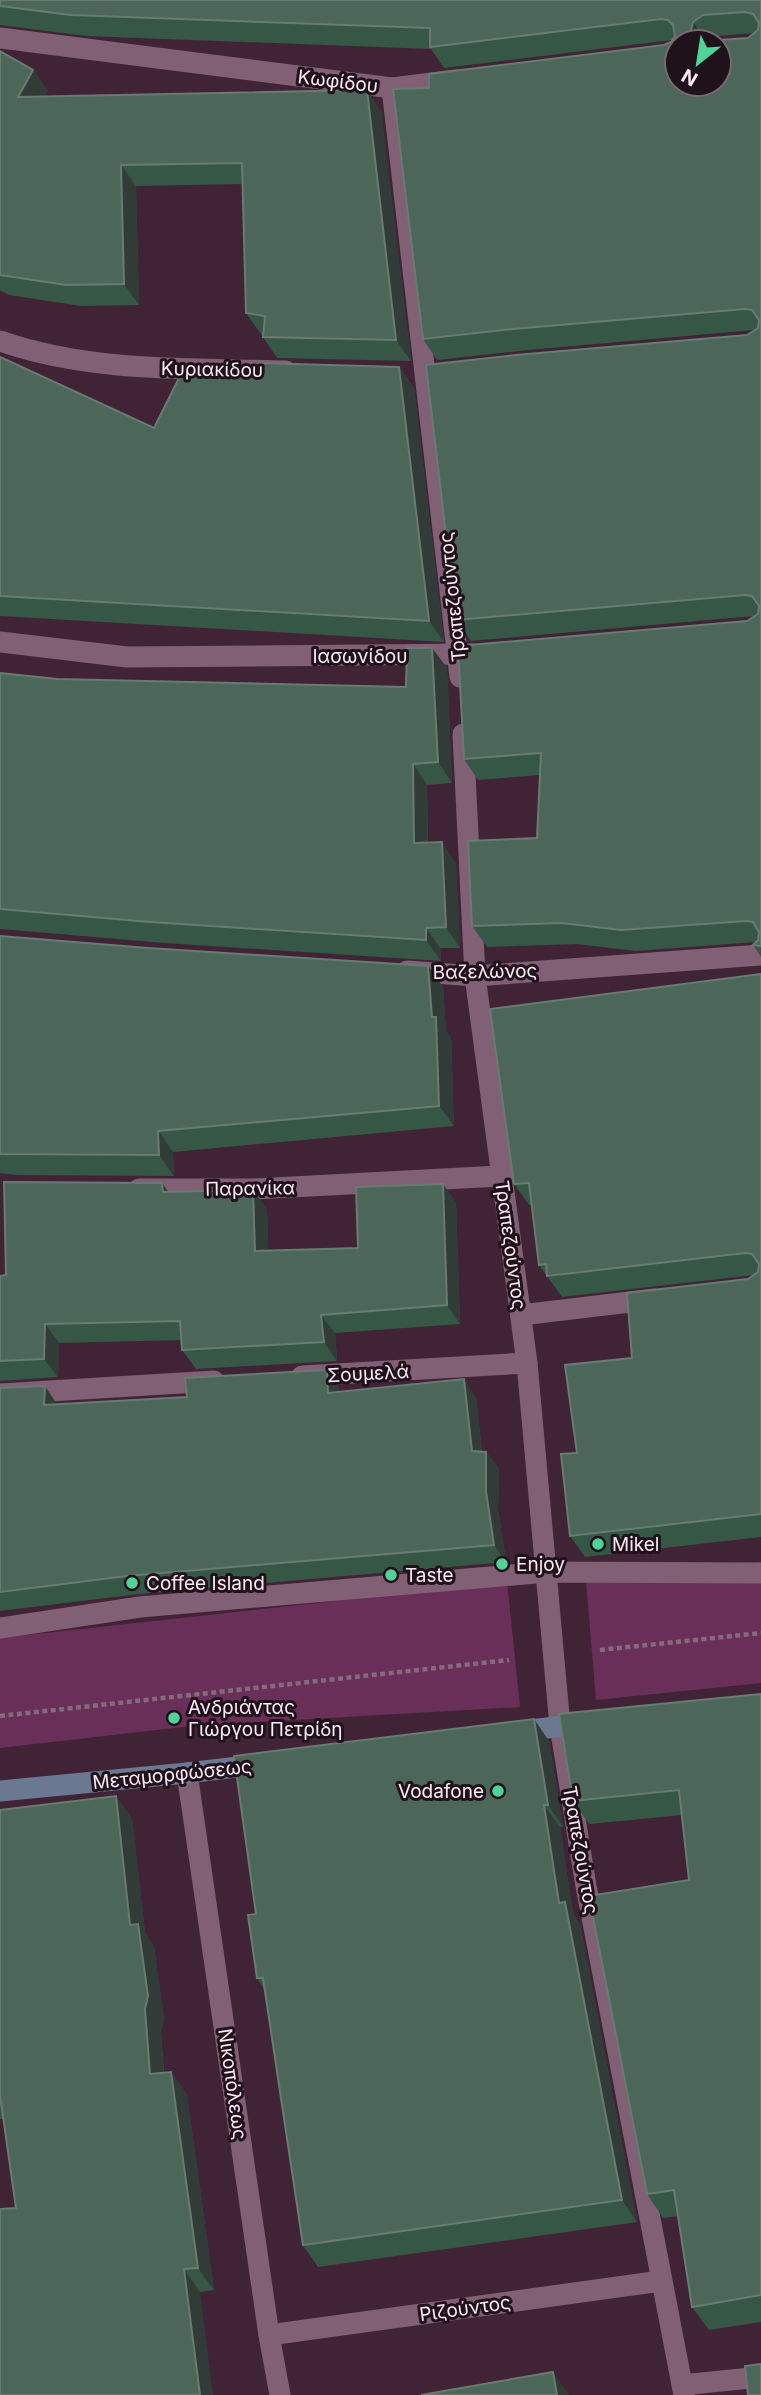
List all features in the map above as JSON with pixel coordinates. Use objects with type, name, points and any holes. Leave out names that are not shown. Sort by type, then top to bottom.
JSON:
[{"type":"main road","points":[[491,1735],[613,1720]]},
{"type":"main road","name":"Μεταμορφώσεως","points":[[0,1791],[284,1761]]},
{"type":"street","name":"Κωφίδου","points":[[0,38],[392,88],[473,78]]},
{"type":"street","name":"Τραπεζούντος","points":[[392,88],[433,374],[459,655],[475,976],[527,1363],[560,1726],[586,1886],[683,2390]]},
{"type":"street","name":"Κυριακίδου","points":[[0,341],[56,356],[141,367],[304,371]]},
{"type":"street","points":[[399,374],[433,374]]},
{"type":"street","name":"Ιασωνίδου","points":[[0,642],[127,657],[459,655],[500,652]]},
{"type":"street","name":"Βαζελώνος","points":[[380,970],[475,976],[761,955]]},
{"type":"street","name":"Παρανίκα","points":[[116,1189],[253,1189],[500,1176]]},
{"type":"street","points":[[521,1315],[681,1296]]},
{"type":"street","name":"Σουμελά","points":[[277,1378],[527,1363]]},
{"type":"street","points":[[0,1394],[236,1380]]},
{"type":"street","points":[[0,1628],[140,1607],[547,1572],[761,1573]]},
{"type":"street","name":"Νικοπόλεως","points":[[187,1773],[281,2395]]},
{"type":"street","name":"Ριζούντος","points":[[270,2335],[661,2281]]},
{"type":"street","points":[[683,2390],[761,2377]]},
{"type":"path","points":[[600,1650],[761,1633]]},
{"type":"path","points":[[0,1716],[509,1660]]},
{"type":"shaded area","points":[[761,1562],[761,1683],[596,1700],[586,1581]]},
{"type":"shaded area","points":[[507,1582],[520,1707],[191,1726],[0,1748],[0,1638]]},
{"type":"building","points":[[0,0],[761,0],[761,946],[753,945],[758,940],[759,932],[753,922],[746,921],[621,930],[562,923],[472,926],[468,841],[537,838],[541,753],[464,759],[458,646],[747,621],[758,614],[759,606],[752,596],[745,595],[456,620],[426,365],[747,335],[758,328],[759,320],[752,310],[745,309],[423,339],[393,89],[429,88],[429,74],[663,45],[663,98],[733,98],[733,39],[748,38],[758,30],[759,23],[753,14],[745,12],[703,15],[693,22],[692,28],[674,28],[668,20],[661,19],[430,47],[430,28],[71,15],[0,6]]},
{"type":"building","points":[[0,51],[33,70],[18,97],[367,90],[396,340],[263,337],[265,316],[246,313],[242,163],[121,165],[124,284],[66,285],[0,275]]},
{"type":"building","points":[[0,357],[154,428],[183,370],[257,378],[259,363],[399,367],[429,621],[0,596]]},
{"type":"building","points":[[407,648],[432,648],[438,762],[413,764],[414,843],[442,842],[446,927],[426,928],[426,940],[0,909],[0,673],[57,679],[406,687]]},
{"type":"building","points":[[0,936],[428,966],[432,1017],[436,1017],[439,1106],[158,1131],[159,1155],[0,1154]]},
{"type":"building","points":[[761,974],[761,1514],[570,1536],[561,1454],[577,1453],[565,1365],[632,1358],[627,1293],[748,1279],[758,1272],[759,1264],[752,1254],[745,1253],[547,1276],[546,1264],[539,1265],[529,1183],[514,1184],[490,1009]]},
{"type":"building","points":[[4,1182],[162,1183],[163,1192],[253,1190],[255,1251],[358,1248],[356,1187],[443,1184],[447,1305],[321,1315],[324,1342],[182,1350],[180,1321],[45,1324],[44,1359],[0,1361],[0,1276],[6,1275]]},
{"type":"building","points":[[327,1370],[328,1393],[464,1379],[472,1451],[486,1452],[486,1491],[494,1545],[127,1576],[0,1592],[0,1388],[45,1386],[44,1405],[187,1397],[185,1378]]},
{"type":"building","points":[[761,1694],[761,2295],[692,2307],[674,2190],[647,2194],[589,1896],[689,1880],[679,1790],[573,1801],[559,1714]]},
{"type":"building","points":[[534,1719],[548,1805],[544,1805],[559,1903],[565,1902],[622,2200],[303,2245],[263,1978],[257,1978],[248,1915],[256,1914],[234,1756]]},
{"type":"building","points":[[116,1796],[130,1925],[138,1924],[148,1996],[145,2009],[150,2074],[171,2072],[198,2268],[184,2269],[200,2395],[0,2395],[0,2209],[16,2208],[0,2095],[0,1810]]},
{"type":"building","points":[[761,2364],[761,2395],[748,2395],[745,2366]]},
{"type":"building","points":[[553,2372],[557,2395],[421,2395]]},
{"type":"place","name":"Mikel","points":[[598,1544]]},
{"type":"place","name":"Enjoy","points":[[502,1564]]},
{"type":"place","name":"Taste","points":[[391,1575]]},
{"type":"place","name":"Coffee Island","points":[[132,1583]]},
{"type":"place","name":"Ανδριάντας Γιώργου Πετρίδη","points":[[174,1718]]},
{"type":"place","name":"Vodafone","points":[[498,1791]]}]
